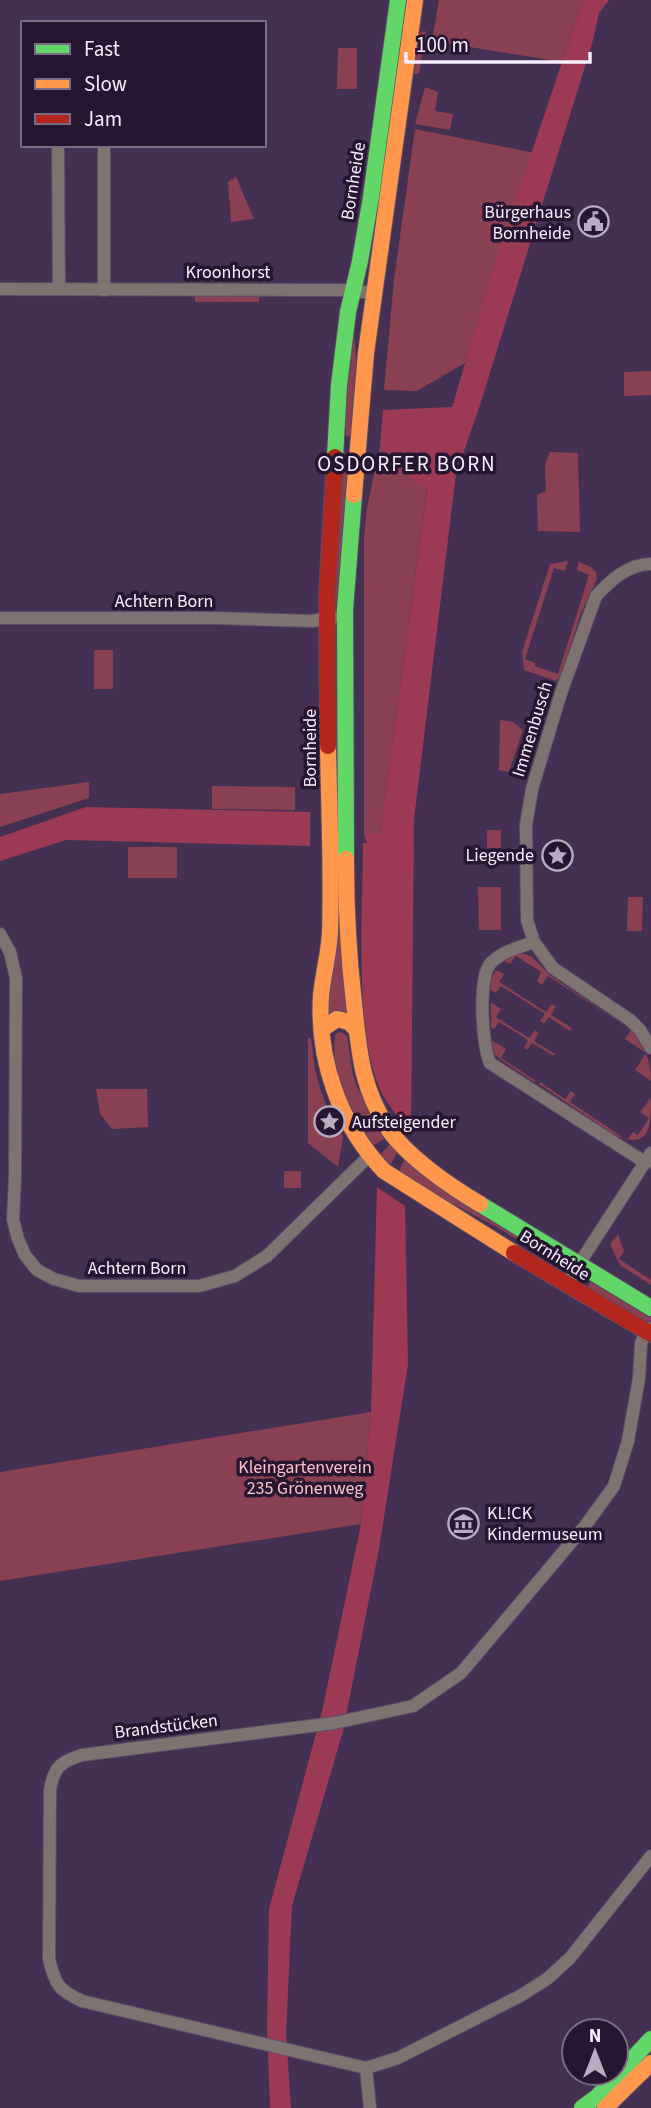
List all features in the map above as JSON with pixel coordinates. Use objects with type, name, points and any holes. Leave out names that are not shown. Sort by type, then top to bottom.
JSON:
[{"type":"street","name":"Bornheide","points":[[398,0],[371,197],[348,312],[339,385],[327,595],[330,932],[321,998],[322,1029],[330,1079],[341,1108],[369,1156],[391,1175],[566,1284],[649,1331]]},
{"type":"street","name":"Bornheide","points":[[415,0],[366,353],[345,613],[346,937],[361,1069],[369,1092],[390,1130],[406,1149],[458,1191],[651,1308]]},
{"type":"street","points":[[58,147],[59,289]]},
{"type":"street","points":[[104,147],[104,290]]},
{"type":"street","name":"Kroonhorst","points":[[0,289],[374,293]]},
{"type":"street","points":[[353,291],[358,302],[359,330],[366,353]]},
{"type":"street","name":"Immenbusch","points":[[649,1041],[630,1020],[553,968],[534,942],[527,920],[526,825],[532,789],[550,728],[596,596],[611,580],[626,570],[651,564]]},
{"type":"street","points":[[345,613],[328,620],[347,696]]},
{"type":"street","name":"Achtern Born","points":[[0,618],[328,620]]},
{"type":"street","name":"Achtern Born","points":[[0,934],[10,952],[16,978],[13,1220],[25,1255],[37,1270],[54,1279],[79,1286],[199,1286],[235,1276],[267,1256],[369,1156]]},
{"type":"street","points":[[534,942],[493,961],[486,970],[484,1029],[486,1054],[490,1063],[649,1158],[566,1284]]},
{"type":"street","points":[[322,1029],[331,1021],[343,1019],[356,1029]]},
{"type":"street","name":"Brandstücken","points":[[366,2068],[85,2002],[65,1993],[54,1977],[49,1959],[50,1790],[53,1774],[65,1760],[82,1755],[334,1723],[413,1706],[461,1673],[585,1526],[614,1486],[628,1441],[639,1378],[639,1353],[649,1331]]},
{"type":"street","points":[[639,1378],[651,1366]]},
{"type":"street","points":[[370,2108],[366,2068],[398,2058],[520,1996],[547,1979],[570,1958],[651,1856]]},
{"type":"street","points":[[582,2108],[597,2096],[651,2039]]},
{"type":"street","points":[[606,2108],[651,2063]]},
{"type":"green space","points":[[439,0],[583,0],[562,62],[432,41]]},
{"type":"green space","points":[[426,31],[419,74],[414,74],[418,42],[414,35]]},
{"type":"green space","points":[[338,48],[357,48],[357,89],[337,89]]},
{"type":"green space","points":[[425,87],[438,92],[435,111],[453,114],[450,130],[415,124]]},
{"type":"green space","points":[[415,129],[535,153],[465,363],[417,391],[384,390],[394,279]]},
{"type":"green space","points":[[236,177],[254,219],[231,222],[228,182]]},
{"type":"green space","points":[[195,293],[259,294],[259,302],[195,302]]},
{"type":"green space","points":[[354,331],[357,374],[351,437],[346,436],[344,400]]},
{"type":"green space","points":[[651,371],[651,395],[624,396],[624,372]]},
{"type":"green space","points":[[380,446],[410,480],[427,488],[380,835],[364,834],[364,538],[367,508]]},
{"type":"green space","points":[[550,452],[578,453],[580,532],[538,531],[537,495],[546,491],[545,464]]},
{"type":"green space","points":[[344,453],[350,453],[339,602],[336,603],[334,601]]},
{"type":"green space","points":[[568,561],[565,571],[554,568],[525,659],[535,663],[535,666],[558,674],[589,575],[577,570],[579,562],[591,567],[596,572],[597,579],[581,613],[561,676],[556,681],[524,670],[522,652],[550,564]]},
{"type":"green space","points":[[94,650],[113,650],[113,689],[94,689]]},
{"type":"green space","points":[[500,720],[513,722],[523,730],[509,772],[499,770]]},
{"type":"green space","points":[[89,782],[89,798],[0,827],[0,794]]},
{"type":"green space","points":[[212,786],[295,787],[295,810],[212,809]]},
{"type":"green space","points":[[487,830],[501,830],[501,848],[487,848]]},
{"type":"green space","points":[[334,844],[352,1015],[327,1016]]},
{"type":"green space","points":[[128,847],[177,847],[177,878],[128,878]]},
{"type":"green space","points":[[478,887],[501,887],[501,930],[479,930]]},
{"type":"green space","points":[[628,897],[643,897],[642,931],[627,931]]},
{"type":"green space","points":[[516,954],[532,957],[551,976],[631,1030],[548,976],[542,985],[537,981],[541,972],[516,956],[510,964],[504,961]]},
{"type":"green space","points":[[496,970],[504,974],[499,982],[546,1012],[552,1004],[556,1007],[551,1015],[572,1028],[570,1031],[549,1017],[544,1024],[540,1021],[545,1014],[501,986],[496,993],[490,989]]},
{"type":"green space","points":[[491,1002],[501,1009],[496,1017],[529,1038],[535,1030],[539,1033],[534,1041],[555,1054],[554,1056],[532,1043],[527,1050],[524,1048],[528,1040],[499,1022],[494,1029],[491,1027]]},
{"type":"green space","points":[[631,1030],[640,1042],[645,1053],[625,1039]]},
{"type":"green space","points":[[339,1032],[347,1036],[358,1090],[368,1099],[389,1136],[369,1148],[349,1108],[339,1080],[334,1050],[335,1035]]},
{"type":"green space","points":[[308,1038],[311,1038],[320,1088],[328,1110],[343,1137],[338,1167],[308,1143]]},
{"type":"green space","points":[[491,1040],[506,1049],[501,1058],[536,1081],[495,1055]]},
{"type":"green space","points":[[646,1053],[650,1066],[651,1081],[635,1070]]},
{"type":"green space","points":[[540,1082],[565,1099],[571,1091],[575,1094],[570,1102],[624,1138],[615,1135],[539,1084]]},
{"type":"green space","points":[[96,1089],[147,1089],[148,1127],[112,1129],[100,1114]]},
{"type":"green space","points":[[651,1098],[649,1126],[646,1133],[636,1140],[628,1139],[633,1132],[638,1135],[649,1118],[640,1112]]},
{"type":"green space","points":[[393,1141],[400,1148],[388,1169],[377,1158]]},
{"type":"green space","points":[[407,1156],[546,1252],[544,1256],[500,1229],[397,1174]]},
{"type":"green space","points":[[284,1171],[301,1171],[301,1188],[284,1188]]},
{"type":"green space","points":[[618,1234],[624,1251],[619,1259],[651,1280],[651,1285],[620,1265],[610,1244]]},
{"type":"green space","points":[[591,1282],[651,1314],[651,1320],[646,1323],[593,1293],[588,1286]]},
{"type":"green space","name":"Kleingartenverein 235 Grönenweg","points":[[371,1412],[361,1524],[0,1581],[0,1472]]},
{"type":"shaded area","points":[[583,0],[609,0],[599,13],[592,44],[456,474],[414,819],[411,1134],[383,1095],[367,1042],[363,1008],[363,843],[367,843],[364,834],[380,834],[427,489],[410,480],[380,446],[383,410],[452,407],[502,240]]},
{"type":"shaded area","points":[[86,807],[310,812],[310,846],[66,840],[0,861],[0,837]]},
{"type":"shaded area","points":[[377,1187],[405,1206],[408,1364],[379,1549],[343,1731],[292,1906],[286,2034],[291,2108],[270,2108],[267,2028],[269,1909],[323,1707],[361,1524],[371,1412]]},
{"type":"traffic: fast","points":[[335,457],[339,385],[348,312],[371,197],[398,0]]},
{"type":"traffic: fast","points":[[346,859],[345,609],[354,495]]},
{"type":"traffic: fast","points":[[480,1204],[651,1308]]},
{"type":"traffic: fast","points":[[582,2108],[597,2097],[651,2039]]},
{"type":"traffic: slow","points":[[354,495],[366,353],[415,0]]},
{"type":"traffic: slow","points":[[328,746],[330,932],[321,996],[321,1020],[323,1044],[334,1090],[355,1133],[384,1171],[514,1253]]},
{"type":"traffic: slow","points":[[346,859],[350,966],[360,1053],[372,1099],[397,1141],[444,1180],[480,1204]]},
{"type":"traffic: slow","points":[[322,1029],[337,1019],[349,1022],[356,1029]]},
{"type":"traffic: slow","points":[[605,2108],[651,2063]]},
{"type":"traffic: jam","points":[[328,746],[327,595],[335,457]]},
{"type":"traffic: jam","points":[[514,1253],[651,1334]]},
{"type":"place","name":"Bürgerhaus Bornheide","points":[[594,222]]},
{"type":"place","name":"Liegende","points":[[557,855]]},
{"type":"place","name":"Aufsteigender","points":[[329,1122]]},
{"type":"place","name":"KL!CK Kindermuseum","points":[[464,1523]]},
{"type":"district","name":"OSDORFER BORN","points":[[407,464]]}]
